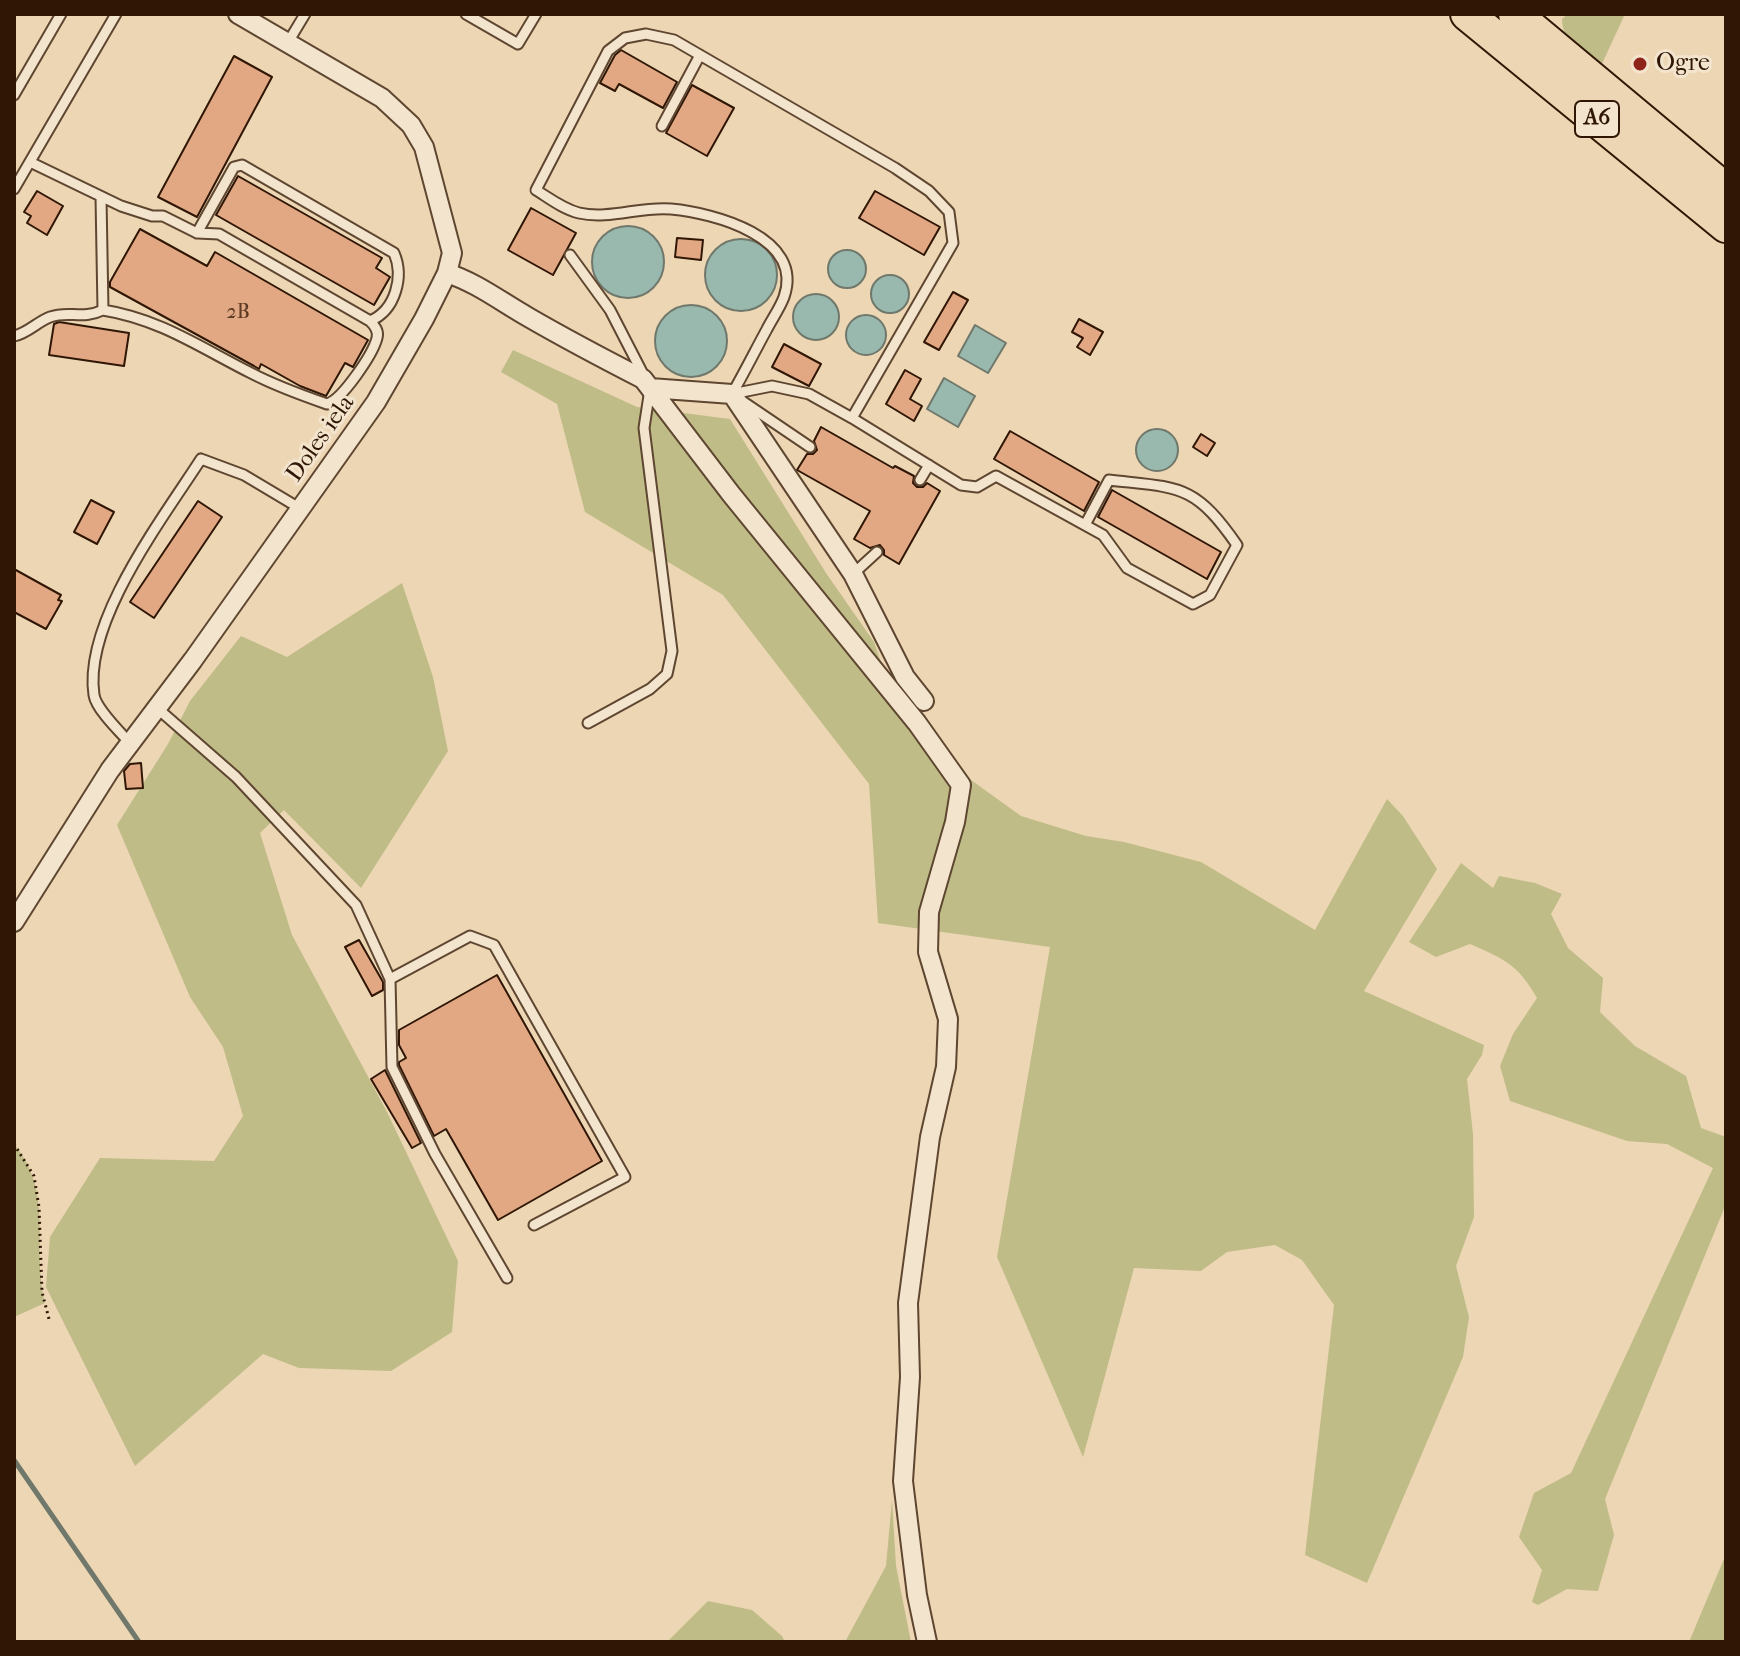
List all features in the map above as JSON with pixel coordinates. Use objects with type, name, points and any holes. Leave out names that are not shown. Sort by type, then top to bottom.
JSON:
[{"type":"highway","name":"A6","points":[[1467,14],[1726,226]]},
{"type":"highway","name":"A6","points":[[1515,14],[1726,190]]},
{"type":"street","name":"Doles iela","points":[[14,922],[89,801],[301,509],[390,379],[447,273],[452,253],[424,147],[411,125],[382,98],[238,14]]},
{"type":"street","points":[[447,273],[473,282],[542,326],[643,379],[731,494],[917,723],[961,785],[955,822],[929,912],[928,952],[948,1019],[946,1067],[930,1137],[908,1303],[910,1377],[903,1481],[917,1595],[927,1642]]},
{"type":"street","points":[[650,388],[732,394],[853,574],[905,677],[924,701]]},
{"type":"lane","points":[[14,95],[61,14]]},
{"type":"lane","points":[[14,189],[116,14]]},
{"type":"lane","points":[[287,44],[305,14]]},
{"type":"lane","points":[[466,14],[518,44],[536,14]]},
{"type":"lane","points":[[732,394],[784,296],[788,275],[780,254],[762,237],[733,223],[670,209],[579,213],[536,190],[608,51],[625,38],[646,34],[674,40],[895,168],[929,191],[949,212],[953,243],[852,418]]},
{"type":"lane","points":[[662,126],[700,55]]},
{"type":"lane","points":[[14,336],[48,318],[69,314],[90,316],[103,310],[122,313],[174,331],[271,383],[327,404],[335,402],[346,389],[378,337],[377,329],[370,321],[219,234],[197,233],[163,216],[152,216],[101,197],[30,162]]},
{"type":"lane","points":[[197,233],[234,167],[242,165],[394,253],[399,265],[400,283],[379,317],[370,321]]},
{"type":"lane","points":[[101,197],[103,310]]},
{"type":"lane","points":[[570,255],[610,310],[650,388],[644,428],[672,651],[667,674],[650,689],[588,723]]},
{"type":"lane","points":[[732,394],[772,386],[809,394],[961,485],[977,487],[996,476],[1103,535],[1127,568],[1193,604],[1210,595],[1237,545],[1223,525],[1194,495],[1174,487],[1109,480],[1085,525]]},
{"type":"lane","points":[[732,394],[810,447]]},
{"type":"lane","points":[[130,743],[94,697],[95,662],[105,625],[134,561],[201,459],[244,475],[301,509]]},
{"type":"lane","points":[[920,480],[929,465]]},
{"type":"lane","points":[[853,574],[877,552]]},
{"type":"lane","points":[[157,708],[236,777],[356,905],[390,979],[392,1067],[435,1154],[507,1278]]},
{"type":"lane","points":[[390,979],[470,936],[494,945],[625,1177],[534,1225]]},
{"type":"path","points":[[14,1144],[34,1176],[39,1207],[41,1281],[49,1319]]},
{"type":"shaded area","points":[[1568,14],[1625,14],[1601,66],[1575,47],[1566,35],[1562,19]]},
{"type":"shaded area","points":[[513,350],[637,407],[730,419],[826,573],[874,642],[901,720],[953,767],[1021,816],[1086,836],[1124,842],[1201,862],[1315,930],[1387,799],[1403,816],[1437,869],[1364,991],[1484,1045],[1482,1055],[1467,1079],[1473,1134],[1474,1217],[1456,1266],[1469,1317],[1463,1357],[1367,1583],[1305,1555],[1334,1305],[1302,1260],[1275,1245],[1227,1252],[1201,1271],[1134,1268],[1083,1457],[997,1257],[1050,947],[878,923],[869,784],[723,595],[585,512],[557,404],[501,372]]},
{"type":"shaded area","points":[[402,583],[433,677],[448,751],[361,888],[284,810],[260,833],[292,935],[387,1112],[458,1261],[452,1332],[391,1371],[299,1368],[263,1354],[135,1466],[46,1287],[50,1237],[100,1158],[214,1161],[243,1116],[223,1047],[190,997],[117,825],[168,744],[190,701],[241,636],[287,657]]},
{"type":"shaded area","points":[[1461,863],[1493,888],[1499,876],[1535,883],[1562,894],[1551,914],[1568,948],[1603,978],[1600,1012],[1635,1046],[1686,1076],[1701,1128],[1726,1137],[1726,1204],[1605,1499],[1614,1535],[1598,1591],[1567,1589],[1538,1605],[1532,1602],[1542,1570],[1519,1537],[1534,1493],[1571,1473],[1713,1168],[1667,1144],[1627,1141],[1510,1101],[1500,1066],[1513,1034],[1537,998],[1517,970],[1493,954],[1470,944],[1436,957],[1409,942]]},
{"type":"shaded area","points":[[14,1144],[27,1163],[38,1201],[41,1282],[45,1303],[14,1317]]},
{"type":"shaded area","points":[[892,1500],[896,1566],[911,1642],[845,1642],[886,1566]]},
{"type":"shaded area","points":[[1726,1554],[1726,1636],[1723,1642],[1689,1642]]},
{"type":"shaded area","points":[[708,1601],[752,1610],[785,1642],[667,1642]]},
{"type":"water","points":[[628,226],[648,232],[658,242],[664,262],[658,282],[648,292],[628,298],[608,292],[598,282],[592,262],[598,242],[608,232]]},
{"type":"water","points":[[741,239],[761,245],[771,255],[777,275],[771,295],[761,305],[741,311],[721,305],[711,295],[705,275],[711,255],[721,245]]},
{"type":"water","points":[[847,250],[861,255],[866,269],[861,283],[847,288],[833,283],[828,269],[833,255]]},
{"type":"water","points":[[890,275],[904,280],[909,294],[904,308],[890,313],[876,308],[871,294],[876,280]]},
{"type":"water","points":[[816,294],[832,301],[839,317],[832,333],[816,340],[800,333],[793,317],[800,301]]},
{"type":"water","points":[[684,305],[698,305],[717,315],[727,334],[727,348],[717,367],[698,377],[684,377],[665,367],[655,348],[655,334],[665,315]]},
{"type":"water","points":[[866,315],[880,321],[886,335],[880,349],[866,355],[852,349],[846,335],[852,321]]},
{"type":"water","points":[[975,325],[1006,343],[988,373],[958,356]]},
{"type":"water","points":[[944,378],[975,396],[958,427],[927,409]]},
{"type":"water","points":[[1157,429],[1172,435],[1178,450],[1172,465],[1157,471],[1142,465],[1136,450],[1142,435]]},
{"type":"building","points":[[621,50],[677,82],[663,108],[619,84],[615,91],[600,83]]},
{"type":"building","points":[[234,56],[272,77],[197,217],[158,197]]},
{"type":"building","points":[[692,85],[734,108],[707,156],[666,133]]},
{"type":"building","points":[[238,176],[382,258],[376,268],[390,277],[374,305],[216,215]]},
{"type":"building","points":[[37,191],[63,206],[47,235],[27,223],[31,216],[24,212]]},
{"type":"building","points":[[875,191],[940,227],[924,255],[859,218]]},
{"type":"building","points":[[531,208],[576,233],[553,275],[508,250]]},
{"type":"building","points":[[140,229],[207,266],[215,252],[368,340],[353,367],[345,363],[326,396],[300,386],[261,364],[259,369],[110,287]]},
{"type":"building","points":[[677,238],[703,240],[701,260],[675,257]]},
{"type":"building","points":[[953,292],[968,300],[939,350],[924,342]]},
{"type":"building","points":[[1079,319],[1103,332],[1090,355],[1077,347],[1083,338],[1072,332]]},
{"type":"building","points":[[59,322],[129,333],[124,366],[49,355],[54,324]]},
{"type":"building","points":[[784,344],[821,364],[809,386],[772,367]]},
{"type":"building","points":[[905,370],[921,379],[910,399],[922,406],[914,421],[886,404]]},
{"type":"building","points":[[821,427],[893,468],[895,466],[914,476],[913,483],[917,487],[927,483],[940,491],[899,564],[884,555],[880,545],[870,548],[854,539],[870,511],[797,470],[807,454],[817,450],[814,441]]},
{"type":"building","points":[[1010,431],[1099,482],[1084,511],[994,459]]},
{"type":"building","points":[[1201,434],[1215,443],[1207,456],[1193,447]]},
{"type":"building","points":[[1112,490],[1221,552],[1207,579],[1098,517]]},
{"type":"building","points":[[91,500],[114,512],[97,544],[74,532]]},
{"type":"building","points":[[198,501],[222,517],[154,618],[130,602]]},
{"type":"building","points":[[14,569],[61,595],[58,600],[62,601],[46,629],[14,612]]},
{"type":"building","points":[[141,763],[143,788],[126,789],[124,771],[130,764]]},
{"type":"building","points":[[359,940],[383,982],[383,990],[372,996],[345,947]]},
{"type":"building","points":[[497,975],[602,1161],[498,1220],[446,1129],[434,1136],[399,1065],[406,1058],[399,1045],[399,1030]]},
{"type":"building","points":[[385,1070],[421,1143],[412,1148],[371,1079]]},
{"type":"waterway","points":[[14,1460],[139,1642]]},
{"type":"place","name":"Ogre","points":[[1640,64]]}]
